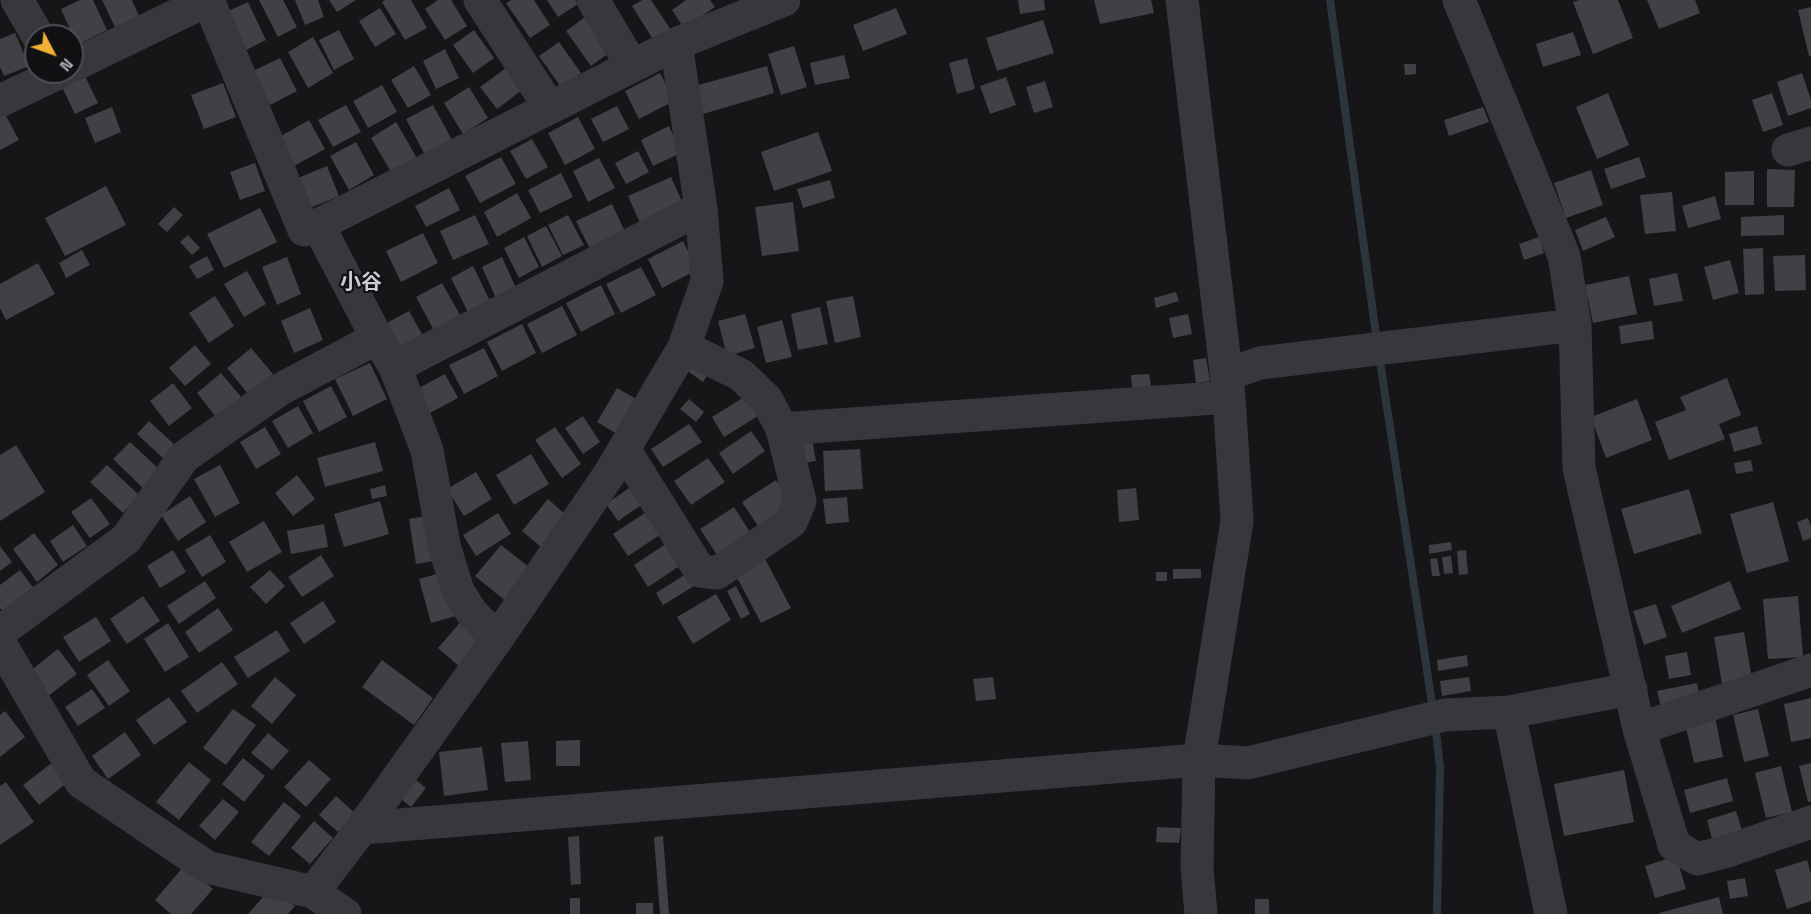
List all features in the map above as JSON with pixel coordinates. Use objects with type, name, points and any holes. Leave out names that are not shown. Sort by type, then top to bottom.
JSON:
[{"type":"street","points":[[17,0],[31,24]]},
{"type":"street","points":[[84,56],[153,12],[208,0],[304,230],[676,44],[733,9],[784,0]]},
{"type":"street","points":[[480,0],[550,108]]},
{"type":"street","points":[[593,0],[632,66]]},
{"type":"street","points":[[1182,0],[1228,386],[1237,522],[1199,760],[1197,868],[1201,914]]},
{"type":"street","points":[[1459,0],[1564,256],[1575,325],[1579,468],[1639,729],[1674,845],[1697,859],[1810,826]]},
{"type":"street","points":[[313,892],[362,828],[497,639],[610,473],[684,347],[707,281],[701,208],[676,44]]},
{"type":"street","points":[[0,101],[34,84]]},
{"type":"street","points":[[395,367],[701,208]]},
{"type":"street","points":[[318,225],[377,338],[395,367],[427,450],[444,545],[458,591],[472,613],[497,639]]},
{"type":"street","points":[[782,429],[1228,386],[1260,363],[1575,325]]},
{"type":"street","points":[[0,632],[126,539],[184,457],[279,390],[377,338]]},
{"type":"street","points":[[624,449],[700,571],[717,573],[791,522],[800,501],[782,429],[767,400],[741,375],[684,347]]},
{"type":"street","points":[[0,643],[81,782],[207,867],[313,892],[345,914]]},
{"type":"street","points":[[1639,729],[1811,670]]},
{"type":"street","points":[[362,828],[1199,760],[1248,763],[1436,718],[1509,712],[1631,689]]},
{"type":"street","points":[[1509,712],[1551,914]]},
{"type":"building","points":[[80,0],[93,0],[107,30],[84,42],[84,24],[68,24],[61,9]]},
{"type":"building","points":[[102,0],[132,0],[139,16],[115,27]]},
{"type":"building","points":[[259,0],[283,0],[297,27],[278,37]]},
{"type":"building","points":[[295,0],[318,0],[324,17],[305,25]]},
{"type":"building","points":[[329,0],[356,0],[337,12]]},
{"type":"building","points":[[411,0],[427,28],[405,40],[382,2]]},
{"type":"building","points":[[438,0],[451,0],[467,26],[445,40],[425,9]]},
{"type":"building","points":[[511,0],[534,0],[550,25],[530,38],[506,3]]},
{"type":"building","points":[[547,0],[575,0],[578,4],[558,17]]},
{"type":"building","points":[[642,0],[651,0],[671,30],[654,41],[632,6]]},
{"type":"building","points":[[686,0],[710,0],[715,7],[684,28],[672,10]]},
{"type":"building","points":[[1018,0],[1044,0],[1045,10],[1020,14]]},
{"type":"building","points":[[1094,0],[1151,0],[1154,13],[1100,24]]},
{"type":"building","points":[[1618,0],[1633,38],[1593,54],[1573,2]]},
{"type":"building","points":[[1647,0],[1695,0],[1700,13],[1659,29]]},
{"type":"building","points":[[248,2],[266,40],[244,51],[226,12]]},
{"type":"building","points":[[1811,7],[1811,56],[1809,56],[1798,10]]},
{"type":"building","points":[[380,8],[396,34],[375,47],[359,21]]},
{"type":"building","points":[[896,8],[907,34],[863,51],[853,25]]},
{"type":"building","points":[[588,15],[613,50],[591,66],[566,31]]},
{"type":"building","points":[[1043,20],[1054,53],[997,71],[986,38]]},
{"type":"building","points":[[339,30],[354,59],[334,70],[319,40]]},
{"type":"building","points":[[474,30],[494,58],[473,73],[453,45]]},
{"type":"building","points":[[1573,32],[1581,55],[1543,67],[1536,44]]},
{"type":"building","points":[[15,33],[24,54],[24,68],[4,76],[0,67],[0,39]]},
{"type":"building","points":[[313,37],[333,73],[308,88],[288,52]]},
{"type":"building","points":[[559,42],[581,73],[561,87],[539,56]]},
{"type":"building","points":[[794,46],[807,87],[781,95],[768,54]]},
{"type":"building","points":[[445,49],[459,78],[436,89],[423,61]]},
{"type":"building","points":[[844,55],[850,78],[815,85],[810,63]]},
{"type":"building","points":[[280,58],[297,91],[270,105],[253,71]]},
{"type":"building","points":[[967,58],[975,89],[957,94],[949,63]]},
{"type":"building","points":[[1404,64],[1416,64],[1416,74],[1405,75]]},
{"type":"building","points":[[414,66],[431,95],[408,108],[391,80]]},
{"type":"building","points":[[767,66],[774,93],[703,114],[695,86]]},
{"type":"building","points":[[506,68],[522,90],[497,109],[480,87]]},
{"type":"building","points":[[660,73],[674,101],[639,119],[625,91]]},
{"type":"building","points":[[1802,73],[1811,100],[1811,108],[1788,116],[1777,82]]},
{"type":"building","points":[[84,76],[98,103],[75,114],[62,87],[68,84],[84,84]]},
{"type":"building","points":[[1006,77],[1016,105],[990,114],[980,86]]},
{"type":"building","points":[[1045,81],[1053,107],[1034,113],[1026,87]]},
{"type":"building","points":[[223,83],[236,117],[204,129],[191,95]]},
{"type":"building","points":[[382,85],[397,112],[368,128],[353,101]]},
{"type":"building","points":[[469,87],[488,118],[463,134],[444,103]]},
{"type":"building","points":[[1608,93],[1629,145],[1597,159],[1576,107]]},
{"type":"building","points":[[1772,93],[1783,125],[1763,132],[1752,100]]},
{"type":"building","points":[[346,105],[361,132],[333,147],[318,120]]},
{"type":"building","points":[[433,105],[453,142],[426,157],[406,119]]},
{"type":"building","points":[[617,106],[629,129],[603,142],[591,119]]},
{"type":"building","points":[[112,107],[121,132],[95,143],[85,118]]},
{"type":"building","points":[[1483,107],[1489,122],[1449,136],[1444,120]]},
{"type":"building","points":[[4,112],[19,140],[0,150],[0,114]]},
{"type":"building","points":[[578,117],[595,149],[565,165],[548,133]]},
{"type":"building","points":[[309,120],[325,149],[292,167],[276,139]]},
{"type":"building","points":[[396,122],[418,160],[393,175],[371,138]]},
{"type":"building","points":[[669,126],[681,153],[653,166],[641,140]]},
{"type":"building","points":[[818,132],[832,171],[774,191],[761,152]]},
{"type":"building","points":[[532,139],[548,167],[526,179],[510,151]]},
{"type":"building","points":[[356,142],[374,175],[349,190],[330,156]]},
{"type":"building","points":[[638,151],[649,172],[626,184],[615,163]]},
{"type":"building","points":[[501,157],[516,184],[480,203],[465,176]]},
{"type":"building","points":[[1639,157],[1646,177],[1611,189],[1604,169]]},
{"type":"building","points":[[599,158],[615,188],[588,202],[573,171]]},
{"type":"building","points":[[255,163],[265,191],[240,200],[230,172]]},
{"type":"building","points":[[327,166],[339,196],[310,208],[298,178]]},
{"type":"building","points":[[1767,169],[1795,170],[1794,207],[1767,207]]},
{"type":"building","points":[[1591,170],[1603,205],[1566,218],[1554,183]]},
{"type":"building","points":[[1754,171],[1754,205],[1725,205],[1725,172]]},
{"type":"building","points":[[561,173],[573,197],[540,213],[528,190]]},
{"type":"building","points":[[671,177],[684,206],[641,225],[628,196]]},
{"type":"building","points":[[830,180],[835,198],[803,208],[797,189]]},
{"type":"building","points":[[106,186],[126,225],[65,256],[45,218]]},
{"type":"building","points":[[449,188],[460,210],[426,227],[415,206]]},
{"type":"building","points":[[1672,192],[1676,231],[1645,234],[1640,195]]},
{"type":"building","points":[[517,193],[531,218],[497,237],[484,212]]},
{"type":"building","points":[[1715,196],[1721,219],[1688,228],[1682,206]]},
{"type":"building","points":[[793,202],[799,251],[762,256],[755,207]]},
{"type":"building","points":[[612,204],[627,236],[592,253],[576,221]]},
{"type":"building","points":[[174,207],[183,215],[167,232],[158,224]]},
{"type":"building","points":[[260,208],[277,242],[224,268],[207,234]]},
{"type":"building","points":[[475,215],[489,244],[453,260],[440,231]]},
{"type":"building","points":[[568,215],[584,245],[563,255],[548,225]]},
{"type":"building","points":[[1784,215],[1784,235],[1741,236],[1741,217]]},
{"type":"building","points":[[1606,217],[1615,237],[1583,251],[1575,230]]},
{"type":"building","points":[[546,226],[562,256],[542,267],[527,236]]},
{"type":"building","points":[[423,233],[438,263],[401,282],[386,251]]},
{"type":"building","points":[[188,235],[200,248],[192,255],[180,242]]},
{"type":"building","points":[[524,237],[539,267],[519,278],[504,248]]},
{"type":"building","points":[[1539,237],[1544,253],[1524,260],[1519,244]]},
{"type":"building","points":[[683,241],[697,270],[662,288],[648,259]]},
{"type":"building","points":[[1763,248],[1764,294],[1745,295],[1743,249]]},
{"type":"building","points":[[82,250],[90,265],[66,278],[59,263]]},
{"type":"building","points":[[1805,255],[1806,290],[1775,291],[1773,256]]},
{"type":"building","points":[[207,256],[214,270],[197,279],[189,266]]},
{"type":"building","points":[[287,257],[301,294],[277,305],[262,267]]},
{"type":"building","points":[[502,257],[519,295],[499,305],[482,267]]},
{"type":"building","points":[[1730,260],[1739,293],[1713,300],[1704,267]]},
{"type":"building","points":[[38,263],[55,294],[6,320],[0,308],[0,284]]},
{"type":"building","points":[[473,266],[493,307],[471,318],[451,278]]},
{"type":"building","points":[[641,267],[656,295],[621,313],[606,284]]},
{"type":"building","points":[[247,271],[266,304],[244,317],[224,284]]},
{"type":"building","points":[[1677,273],[1683,301],[1654,306],[1649,279]]},
{"type":"building","points":[[1629,276],[1637,314],[1593,323],[1585,285]]},
{"type":"building","points":[[442,283],[464,322],[437,336],[416,297]]},
{"type":"building","points":[[601,285],[615,314],[581,332],[566,303]]},
{"type":"building","points":[[1176,292],[1179,301],[1156,308],[1154,298]]},
{"type":"building","points":[[215,296],[234,326],[209,343],[189,313]]},
{"type":"building","points":[[853,296],[861,337],[835,343],[826,301]]},
{"type":"building","points":[[562,306],[577,335],[542,353],[527,324]]},
{"type":"building","points":[[820,307],[828,344],[798,350],[791,314]]},
{"type":"building","points":[[310,308],[323,340],[294,353],[281,321]]},
{"type":"building","points":[[409,311],[427,343],[403,356],[385,324]]},
{"type":"building","points":[[745,314],[755,348],[727,356],[718,321]]},
{"type":"building","points":[[1188,314],[1192,334],[1173,338],[1169,318]]},
{"type":"building","points":[[782,320],[792,357],[766,363],[757,327]]},
{"type":"building","points":[[1652,321],[1654,339],[1621,344],[1619,326]]},
{"type":"building","points":[[522,324],[536,353],[502,371],[487,342]]},
{"type":"building","points":[[195,345],[211,364],[185,386],[169,368]]},
{"type":"building","points":[[251,348],[273,374],[249,395],[227,368]]},
{"type":"building","points":[[484,348],[498,376],[464,394],[449,365]]},
{"type":"building","points":[[1206,358],[1210,381],[1196,383],[1193,360]]},
{"type":"building","points":[[694,359],[711,370],[703,382],[686,370]]},
{"type":"building","points":[[370,363],[387,399],[353,416],[335,379]]},
{"type":"building","points":[[221,373],[242,398],[217,418],[197,393]]},
{"type":"building","points":[[445,374],[458,398],[428,414],[415,390]]},
{"type":"building","points":[[1149,374],[1151,386],[1132,388],[1131,375]]},
{"type":"building","points":[[1727,378],[1741,415],[1719,424],[1725,439],[1669,460],[1655,422],[1686,410],[1680,397]]},
{"type":"building","points":[[173,383],[192,408],[169,426],[150,401]]},
{"type":"building","points":[[331,386],[347,417],[319,432],[303,401]]},
{"type":"building","points":[[617,388],[642,402],[622,437],[597,422]]},
{"type":"building","points":[[746,396],[758,416],[724,437],[712,417]]},
{"type":"building","points":[[689,399],[704,412],[696,422],[680,409]]},
{"type":"building","points":[[1637,399],[1652,440],[1606,458],[1591,417]]},
{"type":"building","points":[[298,406],[313,433],[288,448],[272,421]]},
{"type":"building","points":[[583,416],[600,442],[583,454],[565,428]]},
{"type":"building","points":[[149,421],[177,447],[165,460],[137,434]]},
{"type":"building","points":[[689,424],[702,442],[663,467],[651,449]]},
{"type":"building","points":[[1757,426],[1762,444],[1734,452],[1729,434]]},
{"type":"building","points":[[265,427],[281,454],[256,469],[240,442]]},
{"type":"building","points":[[555,427],[581,464],[562,478],[535,440]]},
{"type":"building","points":[[751,431],[765,451],[733,474],[719,453]]},
{"type":"building","points":[[812,440],[816,461],[804,463],[800,443]]},
{"type":"building","points":[[130,442],[163,473],[146,491],[113,459]]},
{"type":"building","points":[[375,442],[383,471],[325,487],[317,458]]},
{"type":"building","points":[[16,445],[45,492],[0,521],[0,455]]},
{"type":"building","points":[[860,449],[863,489],[825,491],[823,451]]},
{"type":"building","points":[[531,454],[549,484],[514,505],[496,475]]},
{"type":"building","points":[[708,458],[725,482],[691,505],[674,481]]},
{"type":"building","points":[[1751,460],[1753,471],[1736,474],[1734,463]]},
{"type":"building","points":[[107,465],[139,495],[123,513],[90,482]]},
{"type":"building","points":[[220,465],[240,503],[215,517],[194,479]]},
{"type":"building","points":[[476,472],[492,499],[464,516],[447,489]]},
{"type":"building","points":[[297,475],[315,499],[293,516],[275,493]]},
{"type":"building","points":[[776,480],[792,504],[758,526],[742,502]]},
{"type":"building","points":[[635,484],[647,501],[618,521],[606,504]]},
{"type":"building","points":[[385,485],[387,496],[372,499],[370,489]]},
{"type":"building","points":[[1136,488],[1139,520],[1119,522],[1117,490]]},
{"type":"building","points":[[1689,489],[1702,533],[1634,554],[1621,509]]},
{"type":"building","points":[[190,496],[206,522],[178,541],[161,515]]},
{"type":"building","points":[[847,497],[849,522],[826,524],[823,499]]},
{"type":"building","points":[[91,498],[110,524],[90,538],[71,512]]},
{"type":"building","points":[[548,499],[567,516],[541,547],[522,531]]},
{"type":"building","points":[[380,501],[389,534],[344,547],[334,514]]},
{"type":"building","points":[[1773,502],[1789,561],[1747,573],[1730,514]]},
{"type":"building","points":[[734,507],[750,532],[717,555],[700,529]]},
{"type":"building","points":[[651,509],[666,531],[628,556],[613,534]]},
{"type":"building","points":[[498,513],[511,534],[476,556],[463,535]]},
{"type":"building","points":[[432,515],[439,560],[416,564],[409,519]]},
{"type":"building","points":[[1808,518],[1811,538],[1803,541],[1797,522]]},
{"type":"building","points":[[264,521],[282,552],[247,572],[229,542]]},
{"type":"building","points":[[324,524],[328,547],[291,554],[287,531]]},
{"type":"building","points":[[73,525],[87,546],[63,562],[50,541]]},
{"type":"building","points":[[34,533],[58,565],[37,582],[13,549]]},
{"type":"building","points":[[210,535],[226,562],[202,577],[185,550]]},
{"type":"building","points":[[673,539],[687,561],[648,587],[634,565]]},
{"type":"building","points":[[1451,542],[1452,550],[1429,554],[1429,545]]},
{"type":"building","points":[[501,545],[534,571],[508,603],[475,576]]},
{"type":"building","points":[[0,546],[12,562],[0,571]]},
{"type":"building","points":[[173,550],[186,572],[160,588],[147,566]]},
{"type":"building","points":[[1466,550],[1468,574],[1459,575],[1457,551]]},
{"type":"building","points":[[321,555],[334,576],[302,597],[288,577]]},
{"type":"building","points":[[1451,556],[1453,573],[1444,574],[1442,557]]},
{"type":"building","points":[[764,557],[791,608],[761,623],[734,572]]},
{"type":"building","points":[[1437,558],[1440,576],[1432,576],[1430,559]]},
{"type":"building","points":[[1173,569],[1201,569],[1201,578],[1173,579]]},
{"type":"building","points":[[20,570],[35,590],[4,613],[0,608],[0,585]]},
{"type":"building","points":[[270,570],[285,586],[266,604],[250,587]]},
{"type":"building","points":[[444,572],[456,616],[431,623],[419,579]]},
{"type":"building","points":[[1156,572],[1167,572],[1167,581],[1156,581]]},
{"type":"building","points":[[686,574],[694,586],[663,605],[656,593]]},
{"type":"building","points":[[205,581],[216,598],[179,624],[167,606]]},
{"type":"building","points":[[1730,581],[1741,609],[1682,633],[1671,606]]},
{"type":"building","points":[[736,586],[750,614],[741,619],[727,591]]},
{"type":"building","points":[[716,594],[731,620],[693,644],[677,617]]},
{"type":"building","points":[[143,596],[160,621],[127,644],[110,619]]},
{"type":"building","points":[[1798,596],[1803,657],[1768,659],[1763,599]]},
{"type":"building","points":[[323,601],[336,622],[304,644],[290,623]]},
{"type":"building","points":[[1656,604],[1667,637],[1644,645],[1633,611]]},
{"type":"building","points":[[218,608],[233,630],[199,653],[185,632]]},
{"type":"building","points":[[96,617],[111,641],[79,662],[63,637]]},
{"type":"building","points":[[464,618],[487,638],[461,668],[438,648]]},
{"type":"building","points":[[168,623],[189,657],[165,672],[144,639]]},
{"type":"building","points":[[277,630],[290,651],[248,678],[234,657]]},
{"type":"building","points":[[1744,632],[1752,679],[1722,684],[1714,637]]},
{"type":"building","points":[[58,649],[77,674],[48,696],[30,671]]},
{"type":"building","points":[[1687,652],[1691,675],[1669,679],[1665,656]]},
{"type":"building","points":[[1467,655],[1468,666],[1438,671],[1437,660]]},
{"type":"building","points":[[108,660],[130,691],[109,706],[87,675]]},
{"type":"building","points":[[382,660],[433,698],[414,725],[362,687]]},
{"type":"building","points":[[222,662],[238,684],[197,713],[181,691]]},
{"type":"building","points":[[275,677],[296,695],[272,724],[251,706]]},
{"type":"building","points":[[993,677],[996,699],[976,701],[973,679]]},
{"type":"building","points":[[1469,677],[1471,691],[1442,696],[1440,681]]},
{"type":"building","points":[[1697,683],[1700,699],[1661,707],[1657,691]]},
{"type":"building","points":[[92,689],[105,708],[78,726],[65,707]]},
{"type":"building","points":[[169,697],[187,722],[154,745],[136,720]]},
{"type":"building","points":[[1811,698],[1811,738],[1791,742],[1784,704]]},
{"type":"building","points":[[233,709],[256,725],[226,765],[203,748]]},
{"type":"building","points":[[1758,709],[1769,756],[1744,762],[1733,715]]},
{"type":"building","points":[[5,711],[25,737],[0,757],[0,715]]},
{"type":"building","points":[[1715,717],[1723,757],[1694,763],[1685,723]]},
{"type":"building","points":[[125,732],[141,755],[108,779],[92,756]]},
{"type":"building","points":[[268,733],[289,751],[272,770],[251,753]]},
{"type":"building","points":[[580,740],[580,766],[556,766],[556,741]]},
{"type":"building","points":[[528,741],[531,780],[505,782],[501,743]]},
{"type":"building","points":[[482,747],[488,790],[444,796],[439,752]]},
{"type":"building","points":[[243,758],[265,776],[244,802],[222,784]]},
{"type":"building","points":[[309,760],[331,779],[306,807],[284,787]]},
{"type":"building","points":[[53,762],[68,782],[39,805],[23,785]]},
{"type":"building","points":[[189,762],[211,780],[179,820],[156,802]]},
{"type":"building","points":[[1811,763],[1811,801],[1808,802],[1799,766]]},
{"type":"building","points":[[1781,766],[1792,812],[1766,818],[1755,773]]},
{"type":"building","points":[[1624,770],[1634,822],[1564,836],[1554,784]]},
{"type":"building","points":[[412,777],[426,788],[411,807],[397,796]]},
{"type":"building","points":[[1727,778],[1733,801],[1690,813],[1684,790]]},
{"type":"building","points":[[6,782],[34,822],[0,845],[0,786]]},
{"type":"building","points":[[336,796],[355,813],[338,832],[319,815]]},
{"type":"building","points":[[223,799],[239,812],[215,840],[199,826]]},
{"type":"building","points":[[284,802],[301,816],[269,856],[251,842]]},
{"type":"building","points":[[1736,811],[1744,837],[1714,846],[1707,820]]},
{"type":"building","points":[[314,821],[333,838],[310,864],[291,848]]},
{"type":"building","points":[[1157,827],[1181,828],[1179,843],[1156,842]]},
{"type":"building","points":[[579,836],[581,884],[571,885],[568,837]]},
{"type":"building","points":[[663,836],[669,914],[660,914],[654,837]]},
{"type":"building","points":[[1676,856],[1686,889],[1655,898],[1645,866]]},
{"type":"building","points":[[1807,860],[1811,874],[1811,901],[1787,909],[1775,870]]},
{"type":"building","points":[[185,865],[213,889],[191,914],[171,914],[155,900]]},
{"type":"building","points":[[1745,878],[1748,896],[1730,899],[1727,881]]},
{"type":"building","points":[[273,886],[295,906],[288,914],[248,914]]},
{"type":"building","points":[[1719,897],[1723,914],[1659,914],[1659,913]]},
{"type":"building","points":[[570,898],[580,898],[580,914],[570,914]]},
{"type":"building","points":[[1255,899],[1269,899],[1269,914],[1255,914]]},
{"type":"building","points":[[636,903],[653,903],[653,914],[636,914]]},
{"type":"waterway","points":[[1330,0],[1377,342]]},
{"type":"waterway","points":[[1379,355],[1433,710]]},
{"type":"waterway","points":[[1435,723],[1440,768],[1437,914]]},
{"type":"district","name":"小谷","points":[[361,283]]}]
